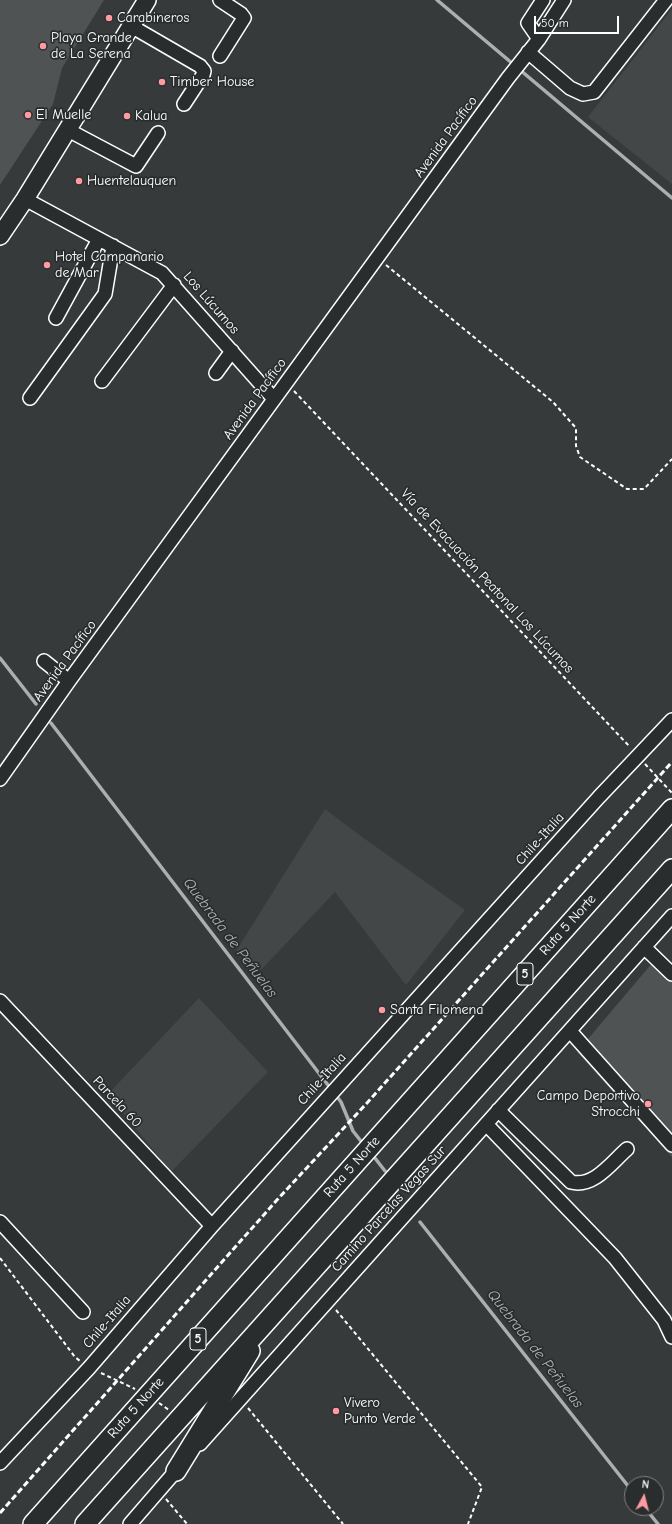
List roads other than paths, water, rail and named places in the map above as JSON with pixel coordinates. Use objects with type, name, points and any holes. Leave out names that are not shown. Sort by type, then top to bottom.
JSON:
[{"type":"highway","name":"Ruta 5 Norte","points":[[33,1524],[672,810]]},
{"type":"highway","points":[[85,1524],[279,1305],[435,1135],[672,869]]},
{"type":"highway","points":[[176,1471],[279,1305]]},
{"type":"main road","points":[[0,236],[68,130],[147,0]]},
{"type":"street","points":[[220,0],[241,14],[244,18],[220,56]]},
{"type":"street","points":[[539,39],[528,24],[543,0]]},
{"type":"street","name":"Avenida Pacífico","points":[[0,779],[69,681],[274,399],[508,78],[539,39],[564,0]]},
{"type":"street","points":[[526,55],[570,88],[583,94],[594,92],[666,0]]},
{"type":"street","points":[[131,26],[200,66],[204,71],[203,75],[184,104]]},
{"type":"street","points":[[68,130],[136,166],[158,133]]},
{"type":"street","name":"Los Lúcumos","points":[[25,199],[157,269],[174,285],[274,399]]},
{"type":"street","points":[[56,318],[99,239]]},
{"type":"street","points":[[30,398],[105,294],[113,246]]},
{"type":"street","points":[[102,381],[174,285]]},
{"type":"street","points":[[216,373],[232,351]]},
{"type":"street","points":[[44,661],[69,681]]},
{"type":"street","name":"Chile-Italia","points":[[0,1463],[89,1368],[212,1226],[594,803],[672,720]]},
{"type":"street","name":"Camino Parcelas Vegas Sur","points":[[130,1524],[672,916]]},
{"type":"street","points":[[644,947],[672,974]]},
{"type":"street","name":"Parcela 60","points":[[0,1001],[212,1226]]},
{"type":"street","points":[[570,1031],[672,1145]]},
{"type":"street","points":[[498,1110],[571,1182],[582,1184],[594,1179],[627,1148]]},
{"type":"street","points":[[486,1124],[615,1258],[664,1320],[672,1337]]},
{"type":"street","points":[[0,1222],[83,1312]]},
{"type":"waterway","points":[[437,0],[672,198]]},
{"type":"waterway","name":"Quebrada de Peñuelas","points":[[0,658],[36,704]]},
{"type":"waterway","name":"Quebrada de Peñuelas","points":[[51,723],[331,1089]]},
{"type":"waterway","name":"Quebrada de Peñuelas","points":[[335,1094],[341,1102],[353,1131],[364,1145]]},
{"type":"waterway","name":"Quebrada de Peñuelas","points":[[371,1153],[385,1171]]},
{"type":"waterway","name":"Quebrada de Peñuelas","points":[[420,1222],[624,1481]]},
{"type":"waterway","name":"Quebrada de Peñuelas","points":[[652,1516],[658,1524]]},
{"type":"railway","points":[[0,1513],[276,1201],[367,1103],[672,762]]},
{"type":"place","name":"Carabineros","points":[[109,18]]},
{"type":"place","name":"Playa Grande de La Serena","points":[[43,46]]},
{"type":"place","name":"Timber House","points":[[162,82]]},
{"type":"place","name":"El Muelle","points":[[28,115]]},
{"type":"place","name":"Kalua","points":[[127,116]]},
{"type":"place","name":"Huentelauquen","points":[[79,181]]},
{"type":"place","name":"Hotel Campanario de Mar","points":[[47,265]]},
{"type":"place","name":"Santa Filomena","points":[[382,1010]]},
{"type":"place","name":"Campo Deportivo Strocchi","points":[[648,1104]]},
{"type":"place","name":"Vivero Punto Verde","points":[[336,1411]]}]
